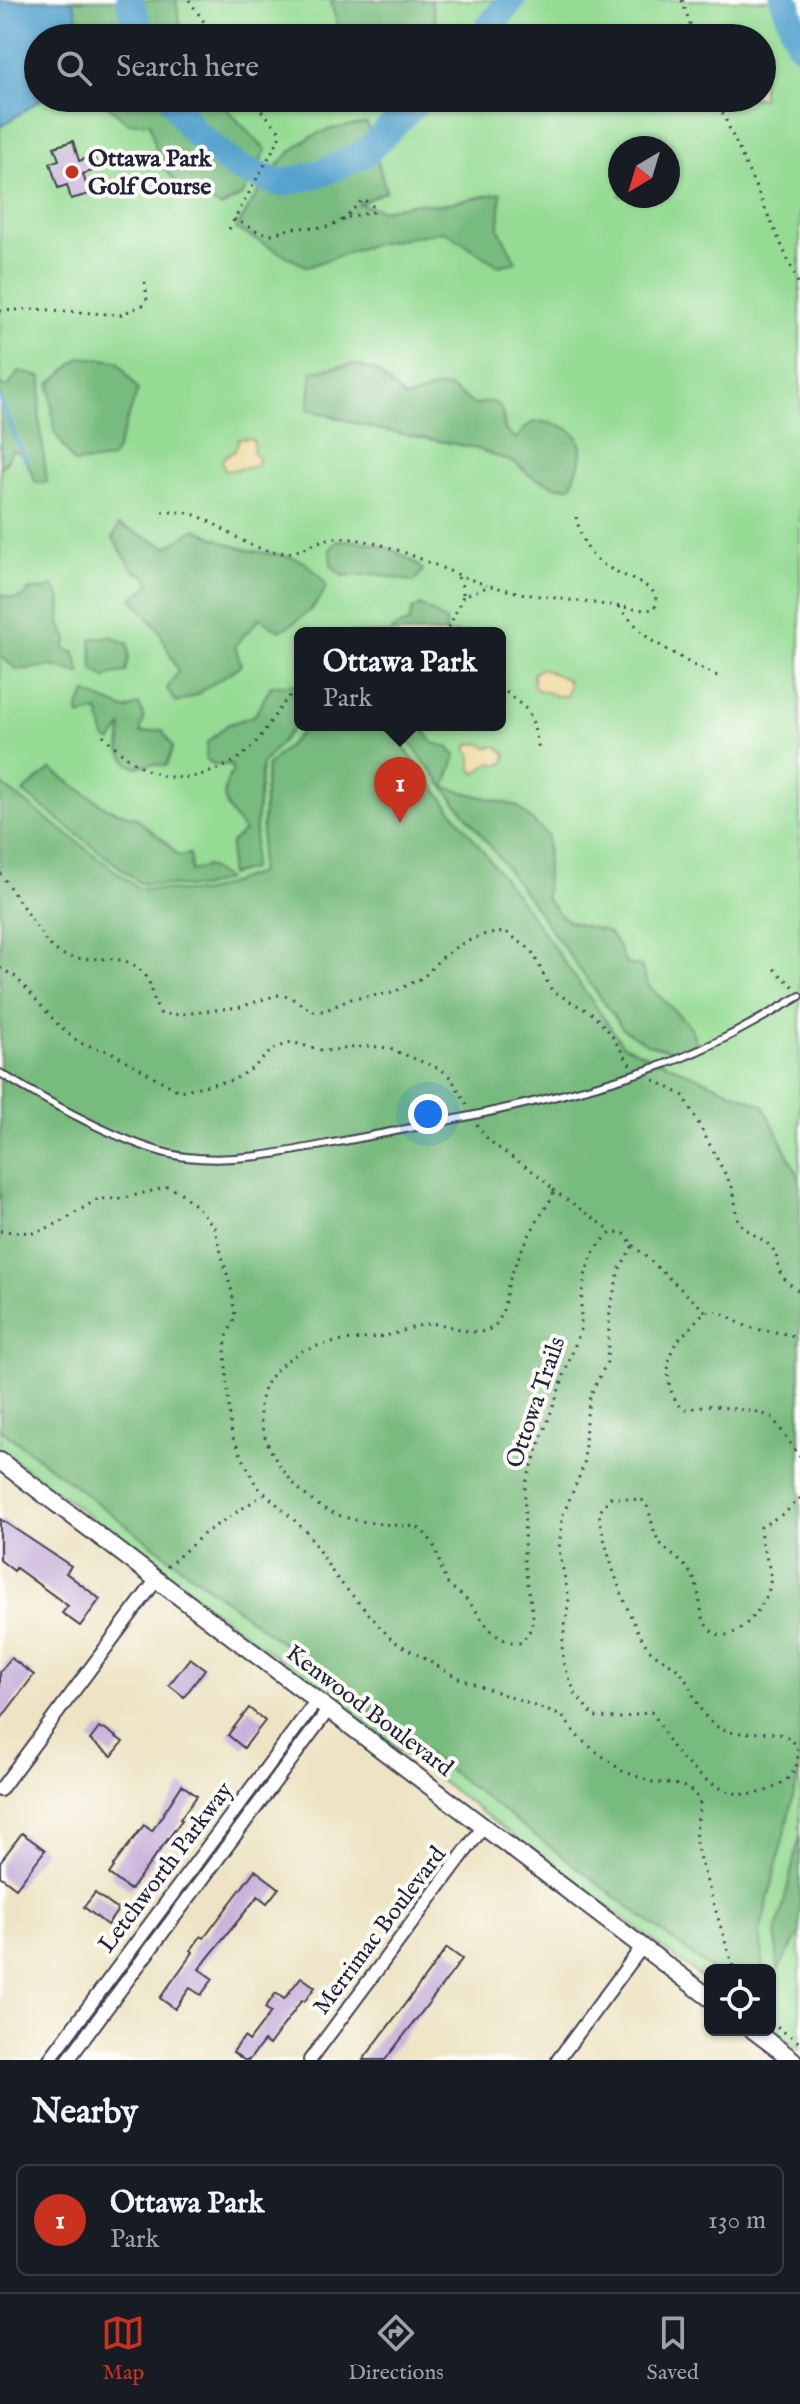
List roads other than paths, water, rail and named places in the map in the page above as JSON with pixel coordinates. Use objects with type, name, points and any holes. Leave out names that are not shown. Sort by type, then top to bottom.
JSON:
[{"type":"street","name":"Kenwood Boulevard","points":[[0,1461],[704,1994]]},
{"type":"street","points":[[0,1790],[157,1579]]},
{"type":"street","name":"Letchworth Parkway","points":[[49,2060],[323,1705]]},
{"type":"street","name":"Letchworth Parkway","points":[[68,2060],[323,1705]]},
{"type":"street","name":"Merrimac Boulevard","points":[[310,2060],[484,1826]]},
{"type":"street","points":[[558,2060],[642,1947]]},
{"type":"street","points":[[761,2036],[793,2060]]},
{"type":"lane","points":[[0,1073],[104,1129],[150,1149],[186,1157],[245,1158],[502,1111],[636,1072],[666,1063],[741,1030],[800,994]]},
{"type":"water","points":[[0,0],[72,0],[80,24],[24,24],[24,111],[0,127]]},
{"type":"waterway","points":[[129,0],[138,24]]},
{"type":"waterway","points":[[492,24],[511,0]]},
{"type":"waterway","points":[[784,0],[800,44]]},
{"type":"waterway","points":[[181,112],[192,130],[236,167],[281,183],[319,174],[364,154],[407,112]]},
{"type":"waterway","points":[[0,400],[25,460]]},
{"type":"place","name":"Ottawa Park Golf Course","points":[[72,172]]},
{"type":"place","name":"Ottawa Park","points":[[400,823]]}]
